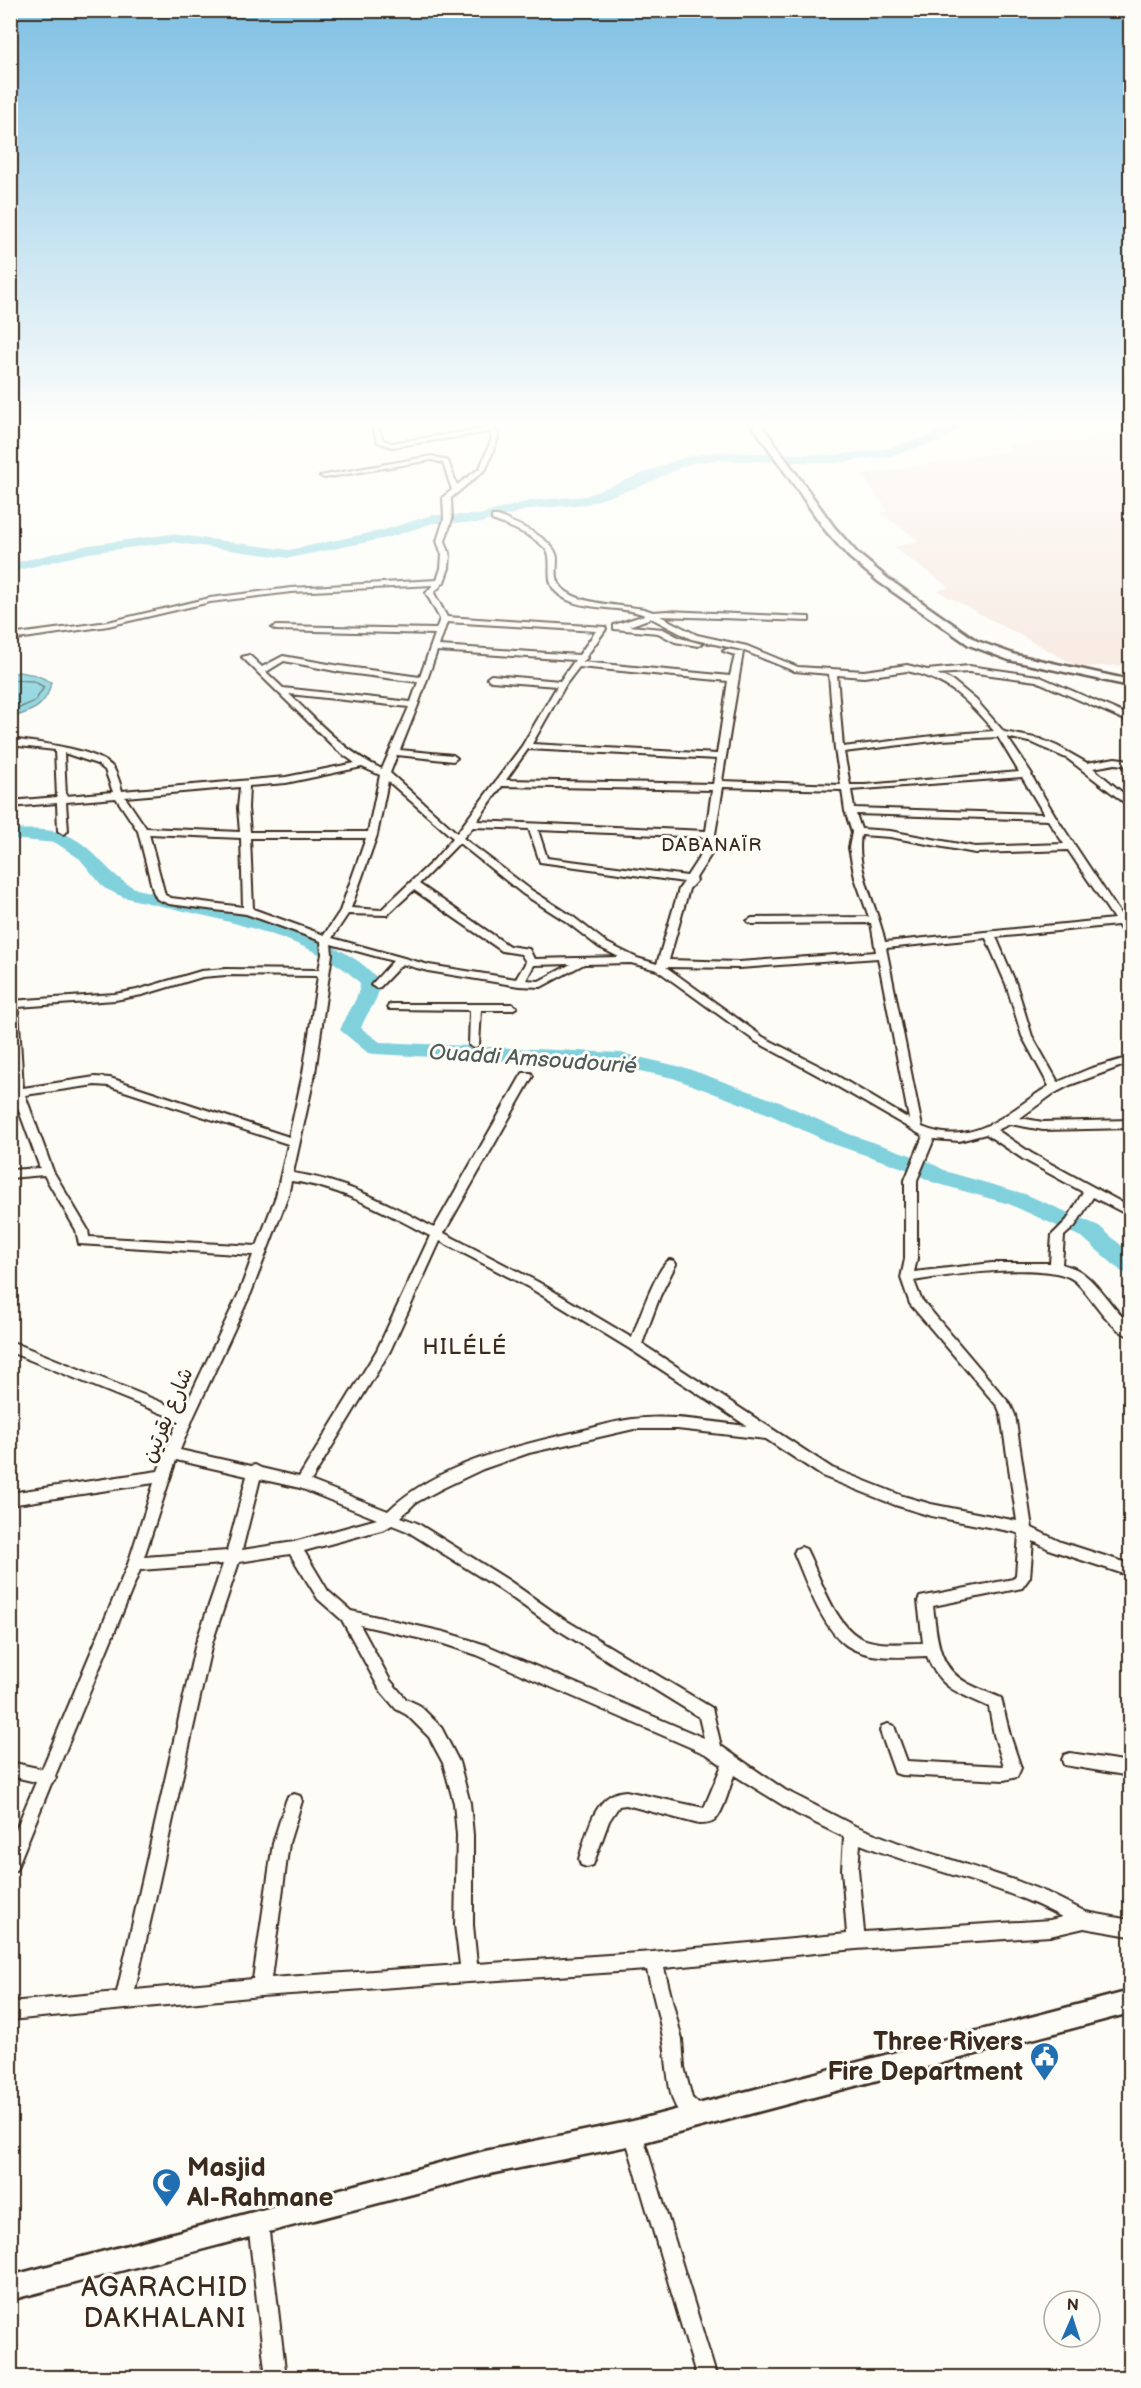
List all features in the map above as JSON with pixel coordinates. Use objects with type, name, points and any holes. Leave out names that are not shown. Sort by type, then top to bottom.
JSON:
[{"type":"main road","points":[[832,531],[853,555],[883,580],[973,643],[1013,658],[1131,683]]},
{"type":"street","points":[[326,939],[345,911],[372,835],[385,774],[414,705],[444,619],[430,593],[440,582],[446,568],[446,555],[441,541],[442,531]]},
{"type":"street","points":[[526,531],[547,546],[553,555],[552,575],[559,590],[580,602],[644,611],[694,637],[744,648],[797,669],[864,674],[907,668],[926,672],[969,669],[1038,679],[1131,719]]},
{"type":"street","points":[[10,638],[108,624],[210,600],[291,591],[440,582]]},
{"type":"street","points":[[617,627],[651,615],[707,612],[806,619]]},
{"type":"street","points":[[444,619],[660,631],[678,640],[740,654],[734,679],[710,834],[712,845],[682,896],[662,966]]},
{"type":"street","points":[[276,628],[439,632]]},
{"type":"street","points":[[345,911],[383,913],[407,892],[412,884],[458,838],[526,746],[562,684],[602,628]]},
{"type":"street","points":[[434,648],[580,661],[734,679]]},
{"type":"street","points":[[722,650],[744,648]]},
{"type":"street","points":[[246,657],[340,748],[363,764],[385,774],[458,838],[527,892],[568,918],[603,945],[633,960]]},
{"type":"street","points":[[260,672],[283,658],[340,669],[422,680]]},
{"type":"street","points":[[926,672],[962,692],[1001,734],[1051,817],[1126,921],[1131,936]]},
{"type":"street","points":[[833,673],[839,750],[845,788],[856,831],[854,848],[875,920],[917,1129]]},
{"type":"street","points":[[491,678],[562,684]]},
{"type":"street","points":[[279,690],[414,705]]},
{"type":"street","points":[[839,750],[1001,734],[1060,751],[1087,766],[1131,804]]},
{"type":"street","points":[[10,742],[59,748],[100,762],[109,769],[119,795],[143,831],[161,897],[169,901],[248,911],[326,939],[454,975],[540,984],[586,961]]},
{"type":"street","points":[[526,746],[723,756]]},
{"type":"street","points":[[59,748],[63,831]]},
{"type":"street","points":[[396,752],[453,758]]},
{"type":"street","points":[[1087,766],[1115,761],[1131,763]]},
{"type":"street","points":[[10,804],[286,780],[363,764]]},
{"type":"street","points":[[500,783],[845,788],[1027,774]]},
{"type":"street","points":[[245,784],[244,835],[248,864],[248,911]]},
{"type":"street","points":[[850,811],[1051,817]]},
{"type":"street","points":[[470,824],[710,834]]},
{"type":"street","points":[[533,828],[543,860],[692,880]]},
{"type":"street","points":[[143,831],[244,835],[372,835]]},
{"type":"street","points":[[856,831],[890,834],[975,850],[1072,847]]},
{"type":"street","points":[[412,884],[506,949],[525,951],[531,962]]},
{"type":"street","points":[[752,921],[875,920]]},
{"type":"street","points":[[531,962],[633,960],[662,966],[739,965],[1126,921]]},
{"type":"street","points":[[990,936],[1011,984],[1027,1036],[1056,1088]]},
{"type":"street","name":"شارع بقرتين","points":[[10,1864],[48,1778],[135,1564],[163,1476],[186,1418],[245,1293],[282,1196],[309,1073],[327,954],[326,939]]},
{"type":"street","points":[[376,985],[400,960]]},
{"type":"street","points":[[519,983],[531,962]]},
{"type":"street","points":[[662,966],[759,1039],[825,1074],[929,1136],[954,1140],[988,1130],[1009,1120],[1056,1088],[1090,1073],[1131,1060]]},
{"type":"street","points":[[260,1251],[83,1240],[82,1230],[47,1171],[14,1094],[11,1004],[115,997],[138,993],[201,974],[324,973]]},
{"type":"street","points":[[393,1007],[512,1007]]},
{"type":"street","points":[[474,1045],[476,1007]]},
{"type":"street","points":[[302,1483],[383,1351],[437,1234],[527,1076]]},
{"type":"street","points":[[14,1094],[95,1082],[110,1083],[293,1142]]},
{"type":"street","points":[[1009,1120],[1043,1126],[1131,1124]]},
{"type":"street","points":[[988,1130],[1027,1156],[1131,1212]]},
{"type":"street","points":[[888,1731],[901,1768],[1011,1772],[1012,1768],[1002,1735],[996,1703],[950,1680],[943,1674],[933,1649],[925,1601],[1017,1584],[1023,1577],[1026,1533],[1011,1426],[1003,1404],[915,1301],[907,1278],[911,1259],[911,1180],[929,1136]]},
{"type":"street","points":[[10,1174],[47,1171]]},
{"type":"street","points":[[286,1176],[316,1180],[381,1205],[562,1301],[827,1472],[930,1510],[1017,1527],[1056,1546],[1131,1570]]},
{"type":"street","points":[[1056,1268],[1058,1235],[1071,1223],[1090,1191]]},
{"type":"street","points":[[635,1346],[654,1296],[670,1264]]},
{"type":"street","points":[[907,1278],[940,1271],[1056,1268],[1071,1271],[1114,1317],[1131,1331]]},
{"type":"street","points":[[10,1346],[186,1418]]},
{"type":"street","points":[[135,1564],[233,1557],[294,1548],[385,1523],[410,1499],[478,1465],[528,1448],[588,1433],[634,1424],[656,1424],[769,1434]]},
{"type":"street","points":[[173,1454],[255,1470],[302,1483],[391,1516],[467,1560],[557,1622],[706,1713],[714,1750]]},
{"type":"street","points":[[123,2001],[204,1643],[233,1557],[255,1470]]},
{"type":"street","points":[[10,1499],[163,1476]]},
{"type":"street","points":[[294,1548],[323,1595],[347,1616],[385,1685],[401,1704],[413,1710],[435,1732],[452,1762],[462,1803],[465,1835],[464,1925],[469,1972]]},
{"type":"street","points":[[801,1553],[825,1606],[852,1641],[890,1650],[933,1649]]},
{"type":"street","points":[[347,1616],[444,1638],[481,1650],[714,1750],[784,1797],[854,1833],[898,1851],[1056,1903],[1084,1920],[1131,1928]]},
{"type":"street","points":[[1070,1760],[1131,1769]]},
{"type":"street","points":[[587,1859],[593,1838],[610,1802],[616,1798],[626,1798],[699,1816],[708,1816],[713,1809],[731,1763]]},
{"type":"street","points":[[10,1769],[48,1778]]},
{"type":"street","points":[[261,1987],[281,1843],[294,1801]]},
{"type":"street","points":[[854,1833],[850,1869],[856,1941]]},
{"type":"street","points":[[10,2011],[261,1987],[653,1961],[856,1941],[1050,1928],[1084,1920]]},
{"type":"street","points":[[653,1961],[673,2040],[675,2067],[684,2103],[698,2114]]},
{"type":"street","points":[[10,2288],[484,2163],[633,2133],[698,2114],[1131,2002]]},
{"type":"street","points":[[633,2133],[705,2376]]},
{"type":"street","points":[[258,2223],[276,2378]]},
{"type":"shaded area","points":[[907,531],[1130,531],[1130,665],[1079,667],[938,591],[949,587],[893,547],[920,541]]},
{"type":"shaded area","points":[[1130,665],[1130,679],[1122,680]]},
{"type":"water","points":[[19,672],[36,675],[51,682],[42,703],[32,710],[11,718],[11,674]]},
{"type":"waterway","points":[[10,568],[89,549],[172,538],[289,554],[395,531]]},
{"type":"waterway","name":"Ouaddi Amsoudourié","points":[[10,834],[60,838],[86,855],[111,884],[130,893],[286,932],[353,965],[370,982],[369,997],[358,1009],[350,1030],[375,1048],[440,1053],[621,1060],[679,1073],[774,1108],[841,1139],[917,1165],[940,1177],[1017,1199],[1091,1232],[1130,1266]]},
{"type":"place","name":"Three Rivers Fire Department","points":[[1044,2082]]},
{"type":"place","name":"Masjid Al-Rahmane","points":[[166,2208]]},
{"type":"district","name":"DABANAÏR","points":[[712,845]]},
{"type":"district","name":"HILÉLÉ","points":[[465,1346]]},
{"type":"district","name":"AGARACHID DAKHALANI","points":[[165,2302]]}]
